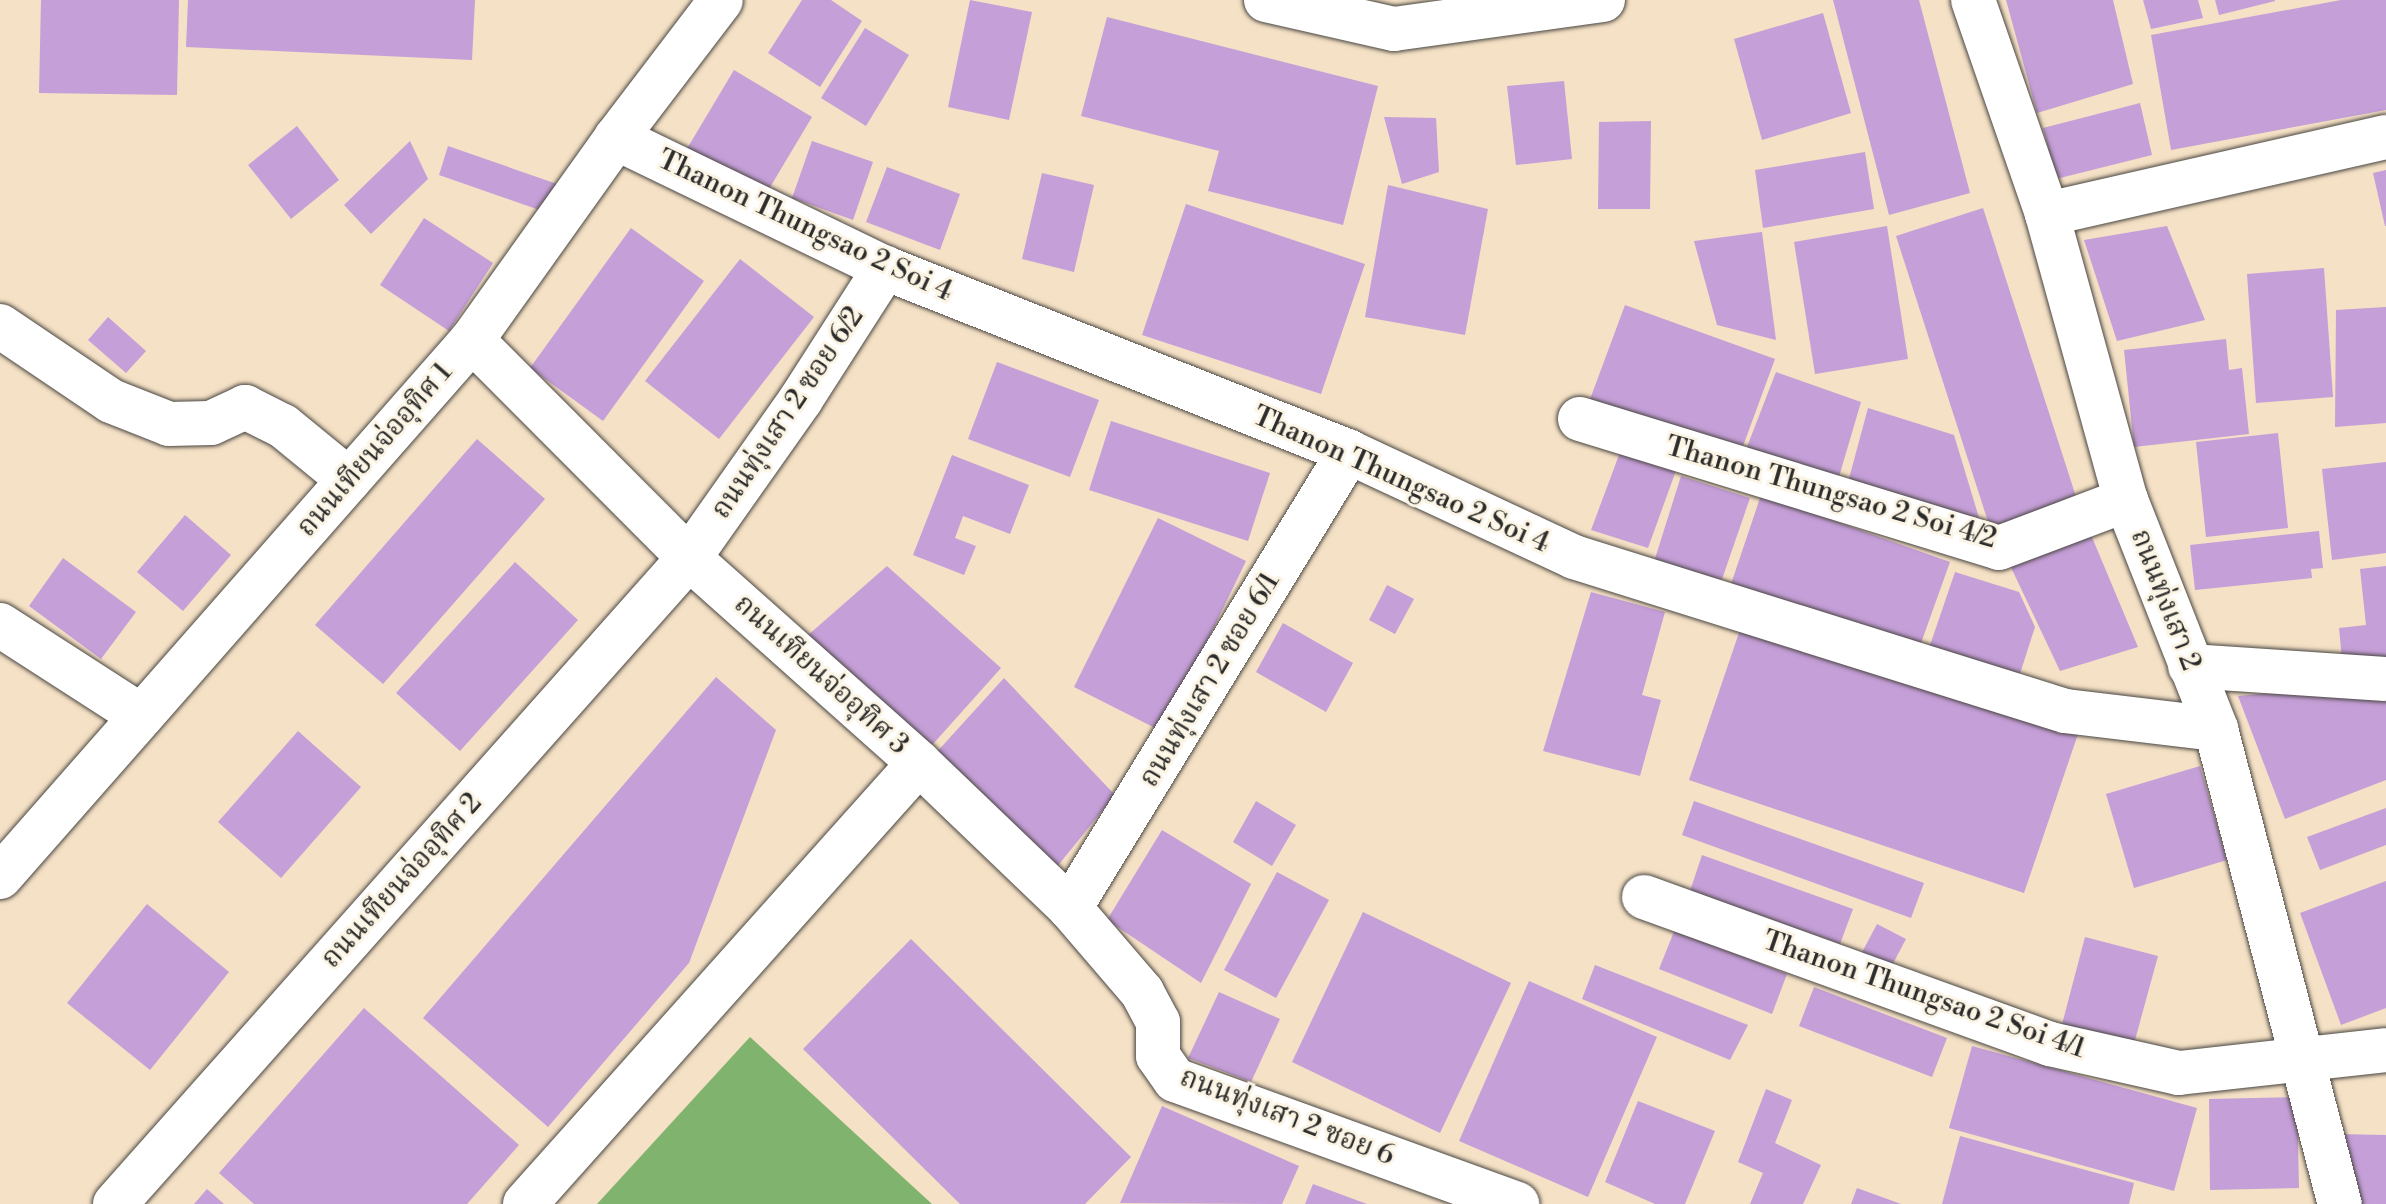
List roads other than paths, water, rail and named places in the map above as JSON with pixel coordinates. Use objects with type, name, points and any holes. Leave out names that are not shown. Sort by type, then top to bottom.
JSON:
[{"type":"street","name":"ถนนเทียนจ่ออุทิศ 1","points":[[0,877],[472,340],[616,138],[721,0]]},
{"type":"street","points":[[1266,0],[1394,29],[1603,0]]},
{"type":"street","name":"ถนนทุ่งเสา 2","points":[[1973,0],[2047,214],[2126,500],[2216,729],[2340,1204]]},
{"type":"street","points":[[2047,214],[2386,137]]},
{"type":"street","name":"Thanon Thungsao 2 Soi 4","points":[[616,138],[885,268],[1349,452],[1574,557],[2065,711],[2216,729]]},
{"type":"street","name":"ถนนทุ่งเสา 2 ซอย 6/2","points":[[689,558],[801,399],[885,268]]},
{"type":"street","points":[[0,326],[111,401],[169,424],[211,423],[245,407],[283,426],[349,480]]},
{"type":"street","name":"ถนนเทียนจ่ออุทิศ 3","points":[[472,340],[689,558],[919,763],[525,1204]]},
{"type":"street","name":"Thanon Thungsao 2 Soi 4/2","points":[[1580,419],[1999,548],[2126,500]]},
{"type":"street","name":"ถนนทุ่งเสา 2 ซอย 6/1","points":[[1070,908],[1349,452]]},
{"type":"street","name":"ถนนเทียนจ่ออุทิศ 2","points":[[115,1204],[689,558]]},
{"type":"street","points":[[0,625],[141,716]]},
{"type":"street","points":[[2190,666],[2386,679]]},
{"type":"street","name":"ถนนทุ่งเสา 2 ซอย 6","points":[[919,763],[1070,908],[1142,992],[1158,1022],[1158,1056],[1175,1080],[1517,1204]]},
{"type":"street","name":"Thanon Thungsao 2 Soi 4/1","points":[[1644,897],[2050,1044],[2179,1073],[2303,1062],[2386,1050]]}]
